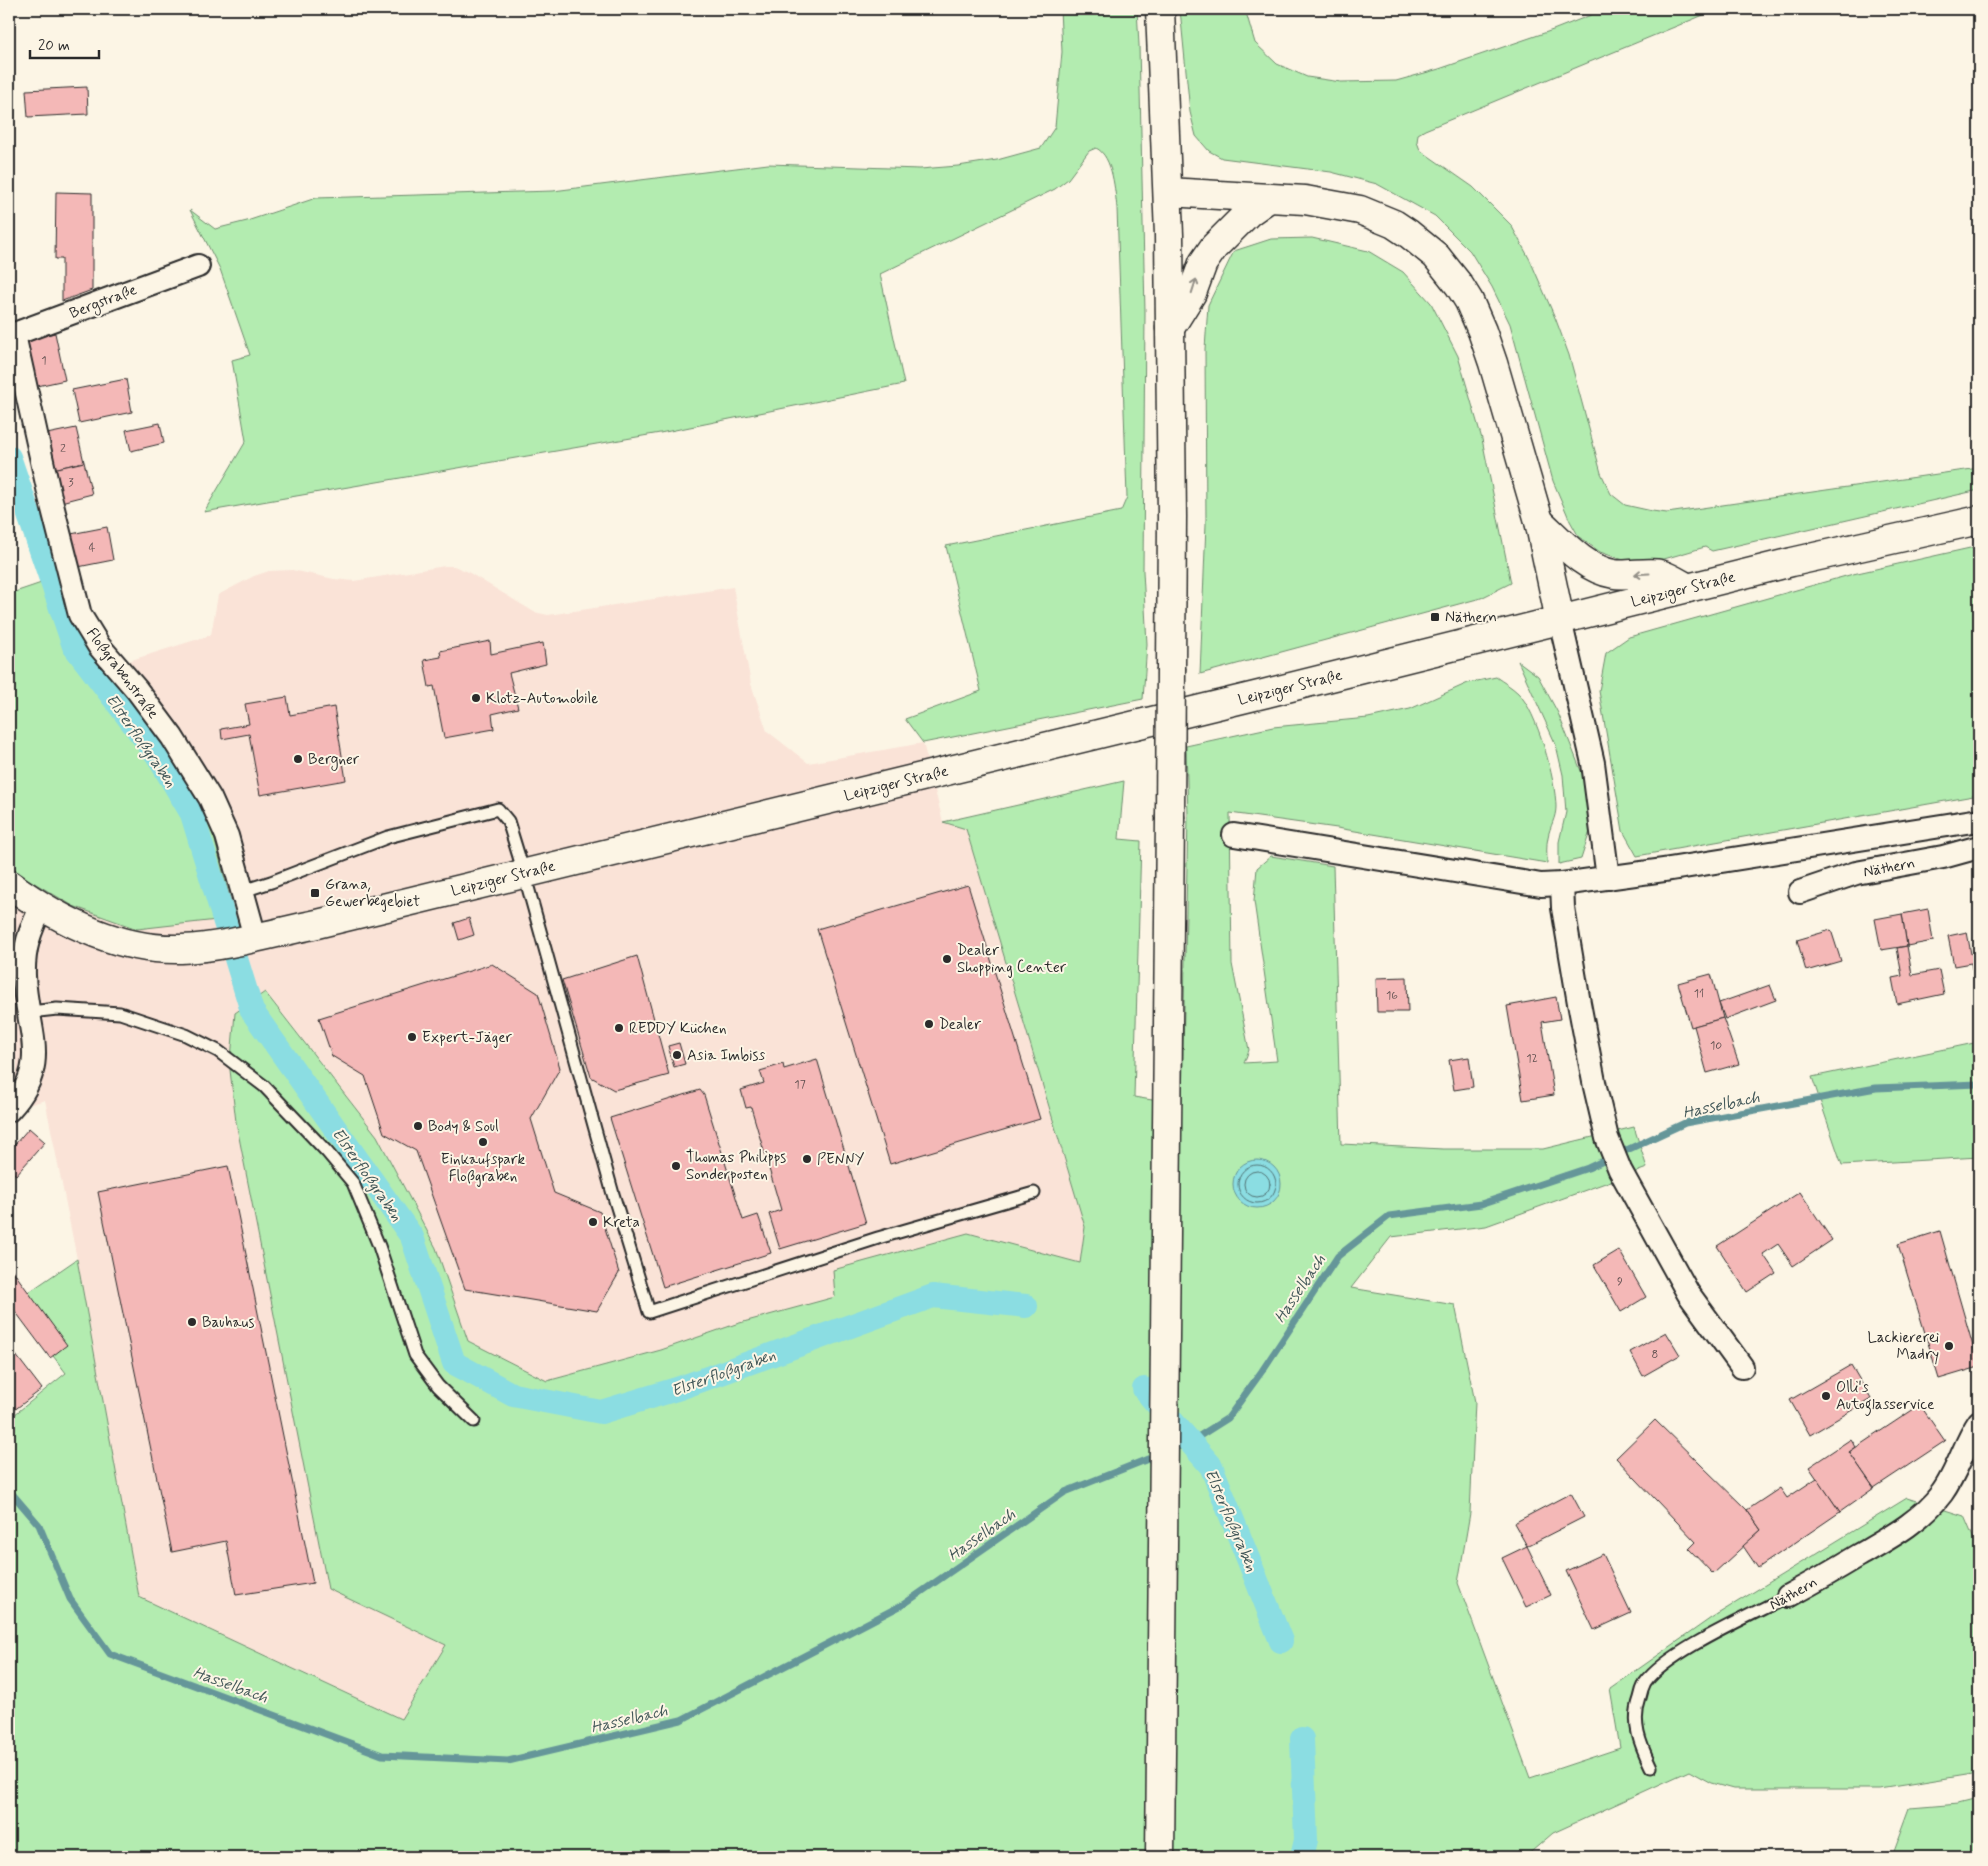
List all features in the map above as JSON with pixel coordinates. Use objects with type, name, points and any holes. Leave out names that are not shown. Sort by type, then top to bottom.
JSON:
[{"type":"main road","points":[[1160,9],[1168,192],[1172,517],[1160,1857]]},
{"type":"main road","points":[[1168,192],[1323,202],[1360,210],[1394,224],[1436,256],[1469,301],[1482,331],[1509,415],[1539,521],[1560,620]]},
{"type":"main road","points":[[1170,328],[1192,294],[1203,263],[1214,248],[1249,212],[1268,198]]},
{"type":"main road","name":"Leipziger Straße","points":[[9,884],[42,906],[90,931],[136,945],[158,948],[181,949],[210,946],[317,924],[1792,562],[1979,520]]},
{"type":"main road","points":[[1539,521],[1580,559],[1592,565],[1612,573],[1632,575],[1658,573],[1688,588]]},
{"type":"street","name":"Bergstraße","points":[[11,336],[198,266]]},
{"type":"street","name":"Floßgrabenstraße","points":[[11,336],[80,615],[99,646],[137,690],[172,737],[210,798],[227,836],[243,891],[249,938]]},
{"type":"street","points":[[1560,620],[1593,763],[1608,878]]},
{"type":"street","points":[[1234,835],[1526,883],[1562,884],[1979,820]]},
{"type":"street","name":"Näthern","points":[[1800,892],[1856,873],[1943,857],[1979,847]]},
{"type":"street","points":[[1562,884],[1563,908],[1579,1003],[1594,1087],[1607,1138],[1620,1170],[1688,1292],[1742,1367]]},
{"type":"street","points":[[9,1110],[22,1096],[28,1084],[34,1057],[30,1012],[24,977],[26,945],[29,932],[42,906]]},
{"type":"street","name":"Näthern","points":[[1788,1596],[1901,1532],[1924,1514],[1954,1475],[1974,1429],[1979,1422]]},
{"type":"lane","points":[[243,891],[388,837],[498,809],[508,821],[524,874],[613,1194],[648,1312],[878,1238],[1034,1193]]},
{"type":"lane","points":[[30,1012],[57,1009],[120,1013],[186,1035],[218,1051],[264,1086],[327,1152],[352,1183],[379,1246],[414,1355],[438,1386],[474,1421]]},
{"type":"lane","name":"Näthern","points":[[1651,1767],[1640,1746],[1635,1724],[1636,1707],[1645,1684],[1664,1665],[1681,1653],[1788,1596]]},
{"type":"shaded area","points":[[454,566],[468,572],[534,612],[548,615],[733,587],[751,684],[767,731],[808,763],[923,743],[943,822],[966,829],[1085,1228],[1080,1263],[968,1233],[834,1270],[835,1297],[736,1324],[661,1350],[547,1381],[468,1341],[436,1248],[377,1136],[266,992],[235,1013],[230,1070],[236,1122],[328,1588],[446,1645],[402,1719],[139,1597],[77,1259],[45,1100],[9,1111],[9,868],[73,906],[192,789],[100,670],[211,635],[218,595],[254,576],[269,571],[292,570],[334,579],[354,581]]},
{"type":"green space","points":[[1060,9],[1137,9],[1145,312],[1143,571],[1147,644],[1143,699],[923,743],[905,719],[981,691],[946,546],[1121,511],[1127,497],[1117,208],[1110,166],[1102,152],[1096,148],[1089,151],[1068,179],[1055,189],[880,274],[904,384],[660,433],[204,512],[246,441],[232,360],[250,355],[220,269],[190,210],[215,229],[247,221],[316,198],[553,191],[768,164],[920,169],[997,160],[1041,148],[1055,127],[1062,52]]},
{"type":"green space","points":[[1180,9],[1245,9],[1255,43],[1277,64],[1307,77],[1341,82],[1396,81],[1439,69],[1553,30],[1606,9],[1718,9],[1425,130],[1418,134],[1417,142],[1420,150],[1473,187],[1511,225],[1530,260],[1569,355],[1601,473],[1611,494],[1625,505],[1667,513],[1979,468],[1979,490],[1712,551],[1705,547],[1654,562],[1632,563],[1600,552],[1579,537],[1570,521],[1553,481],[1510,324],[1492,287],[1470,251],[1435,216],[1377,184],[1331,172],[1222,158],[1209,151],[1196,136],[1190,112]]},
{"type":"green space","points":[[1312,238],[1368,251],[1403,272],[1431,303],[1458,356],[1482,439],[1511,583],[1481,598],[1200,674],[1206,524],[1205,349],[1208,305],[1234,251],[1271,239]]},
{"type":"green space","points":[[1979,546],[1979,795],[1637,856],[1623,831],[1599,691],[1606,653],[1629,637],[1853,574]]},
{"type":"green space","points":[[56,578],[76,635],[100,670],[192,789],[213,833],[235,918],[137,929],[73,906],[9,868],[9,594]]},
{"type":"green space","points":[[1518,661],[1538,676],[1558,713],[1583,776],[1591,828],[1581,859],[1559,864],[1559,842],[1566,812],[1563,775],[1556,745]]},
{"type":"green space","points":[[1496,677],[1516,691],[1525,702],[1538,730],[1549,764],[1556,807],[1547,840],[1547,863],[1337,828],[1230,813],[1232,964],[1249,1050],[1244,1063],[1277,1061],[1254,901],[1257,868],[1271,856],[1333,866],[1341,1144],[1443,1149],[1543,1149],[1634,1127],[1647,1168],[1486,1226],[1391,1237],[1351,1288],[1455,1305],[1475,1402],[1470,1513],[1458,1583],[1530,1778],[1620,1748],[1610,1689],[1711,1618],[1907,1498],[1964,1516],[1979,1551],[1979,1773],[1879,1789],[1733,1789],[1711,1783],[1689,1771],[1553,1833],[1525,1857],[9,1857],[9,1419],[66,1373],[13,1303],[77,1259],[139,1597],[401,1719],[446,1645],[328,1589],[236,1122],[230,1070],[235,1013],[265,992],[377,1136],[436,1248],[468,1341],[547,1381],[661,1350],[736,1324],[835,1297],[833,1270],[968,1233],[1080,1263],[1085,1227],[966,829],[943,822],[1124,781],[1119,839],[1141,841],[1134,1097],[1182,1105],[1188,816],[1186,746],[1273,727],[1368,718],[1410,709],[1468,683]]},
{"type":"green space","points":[[1979,1042],[1979,1157],[1842,1165],[1812,1077]]},
{"type":"green space","points":[[1979,1799],[1979,1857],[1892,1857],[1910,1808],[1959,1804]]},
{"type":"water","points":[[1252,1160],[1262,1160],[1274,1167],[1281,1179],[1281,1189],[1274,1201],[1262,1208],[1252,1208],[1244,1204],[1237,1197],[1233,1189],[1233,1179],[1237,1171],[1244,1164]]},
{"type":"building","points":[[87,87],[88,114],[28,117],[26,90]]},
{"type":"building","points":[[56,192],[92,193],[92,290],[62,301],[62,259],[55,259]]},
{"type":"building","points":[[55,333],[65,380],[33,387],[23,340]]},
{"type":"building","points":[[126,379],[132,412],[79,423],[72,390]]},
{"type":"building","points":[[160,423],[164,443],[131,451],[126,430]]},
{"type":"building","points":[[76,428],[84,462],[49,470],[42,435]]},
{"type":"building","points":[[84,462],[92,494],[57,503],[49,470]]},
{"type":"building","points":[[107,527],[113,560],[78,567],[71,534]]},
{"type":"building","name":"Klotz-Automobile","points":[[490,641],[491,654],[543,643],[546,664],[509,673],[518,708],[492,714],[494,729],[444,738],[434,686],[429,687],[424,660],[441,657],[440,651]]},
{"type":"building","name":"Bergner","points":[[287,697],[290,715],[334,707],[346,780],[260,795],[249,734],[222,739],[221,729],[249,724],[245,704]]},
{"type":"building","name":"Dealer","points":[[968,885],[1040,1119],[890,1164],[817,929]]},
{"type":"building","points":[[1928,909],[1933,941],[1907,946],[1902,914]]},
{"type":"building","points":[[1902,914],[1907,946],[1881,950],[1875,919]]},
{"type":"building","points":[[469,918],[474,935],[459,940],[454,923]]},
{"type":"building","points":[[1831,930],[1841,961],[1806,971],[1797,940]]},
{"type":"building","points":[[1967,932],[1971,954],[1979,952],[1979,978],[1974,979],[1971,963],[1954,966],[1948,936]]},
{"type":"building","points":[[1907,946],[1912,975],[1939,970],[1944,994],[1897,1004],[1892,978],[1902,976],[1897,948]]},
{"type":"building","points":[[637,956],[669,1075],[614,1090],[591,1077],[562,980]]},
{"type":"building","points":[[492,964],[538,993],[560,1068],[531,1119],[554,1193],[600,1212],[619,1273],[597,1311],[465,1289],[416,1151],[384,1133],[365,1076],[332,1056],[319,1018]]},
{"type":"building","points":[[1711,974],[1723,1018],[1691,1027],[1678,983]]},
{"type":"building","points":[[1407,977],[1408,1012],[1377,1012],[1376,978]]},
{"type":"building","points":[[1770,985],[1776,1000],[1725,1019],[1719,1003]]},
{"type":"building","points":[[1556,997],[1560,1019],[1542,1022],[1554,1095],[1523,1100],[1507,1006]]},
{"type":"building","points":[[1723,1018],[1739,1064],[1707,1073],[1694,1026]]},
{"type":"building","name":"Asia Imbiss","points":[[679,1043],[685,1064],[674,1067],[668,1046]]},
{"type":"building","points":[[1469,1057],[1473,1087],[1454,1090],[1449,1060]]},
{"type":"building","name":"PENNY","points":[[817,1059],[866,1223],[780,1249],[769,1214],[781,1210],[751,1107],[746,1108],[741,1090],[764,1083],[760,1071],[783,1064],[784,1069]]},
{"type":"building","name":"Thomas Philipps Sonderposten","points":[[700,1090],[704,1095],[743,1220],[758,1215],[771,1253],[663,1287],[610,1118]]},
{"type":"building","points":[[29,1128],[45,1142],[16,1175],[9,1169],[9,1151]]},
{"type":"building","name":"Bauhaus","points":[[228,1166],[313,1583],[236,1595],[226,1541],[172,1552],[98,1192]]},
{"type":"building","points":[[1800,1192],[1832,1240],[1793,1266],[1778,1244],[1763,1254],[1776,1273],[1747,1292],[1717,1246]]},
{"type":"building","points":[[1940,1231],[1979,1367],[1939,1379],[1898,1244]]},
{"type":"building","points":[[1619,1250],[1646,1297],[1621,1312],[1594,1265]]},
{"type":"building","points":[[10,1267],[67,1345],[50,1358],[9,1303]]},
{"type":"building","points":[[1666,1332],[1680,1355],[1643,1376],[1630,1352]]},
{"type":"building","points":[[9,1346],[42,1389],[9,1414]]},
{"type":"building","points":[[1851,1365],[1871,1399],[1810,1435],[1790,1400]]},
{"type":"building","points":[[1920,1405],[1945,1441],[1874,1488],[1849,1452]]},
{"type":"building","points":[[1655,1420],[1747,1510],[1761,1530],[1713,1574],[1689,1549],[1696,1542],[1616,1458]]},
{"type":"building","points":[[1851,1439],[1856,1447],[1849,1452],[1874,1488],[1840,1512],[1809,1467]]},
{"type":"building","points":[[1817,1478],[1840,1512],[1758,1568],[1743,1546],[1761,1530],[1747,1510],[1780,1488],[1787,1498]]},
{"type":"building","points":[[1571,1493],[1584,1517],[1527,1546],[1514,1523]]},
{"type":"building","points":[[1527,1546],[1551,1595],[1526,1607],[1502,1558]]},
{"type":"building","points":[[1603,1554],[1631,1613],[1594,1630],[1566,1571]]},
{"type":"waterway","name":"Elsterfloßgraben","points":[[9,457],[74,646],[157,755],[192,814],[252,1011],[412,1237],[454,1363],[513,1395],[601,1412],[680,1388],[933,1296],[1026,1306]]},
{"type":"waterway","name":"Hasselbach","points":[[1170,1450],[1190,1442],[1228,1418],[1262,1371],[1338,1256],[1389,1216],[1481,1204],[1588,1168],[1685,1123],[1876,1088],[1979,1084]]},
{"type":"waterway","name":"Elsterfloßgraben","points":[[1144,1389],[1211,1466],[1281,1641]]},
{"type":"waterway","name":"Hasselbach","points":[[9,1490],[39,1525],[70,1599],[110,1654],[382,1755],[508,1761],[681,1720],[904,1604],[1065,1492],[1158,1455]]},
{"type":"waterway","name":"Elsterfloßgraben","points":[[1302,1739],[1306,1840],[1302,1857]]},
{"type":"place","name":"Näthern","points":[[1435,617]]},
{"type":"place","name":"Klotz-Automobile","points":[[476,698]]},
{"type":"place","name":"Bergner","points":[[298,759]]},
{"type":"place","name":"Grana, Gewerbegebiet","points":[[315,893]]},
{"type":"place","name":"Dealer Shopping Center","points":[[947,959]]},
{"type":"place","name":"Dealer","points":[[929,1024]]},
{"type":"place","name":"REDDY Küchen","points":[[619,1028]]},
{"type":"place","name":"Expert-Jäger","points":[[412,1037]]},
{"type":"place","name":"Asia Imbiss","points":[[677,1055]]},
{"type":"place","name":"Body & Soul","points":[[418,1126]]},
{"type":"place","name":"Einkaufspark Floßgraben","points":[[483,1142]]},
{"type":"place","name":"PENNY","points":[[807,1159]]},
{"type":"place","name":"Thomas Philipps Sonderposten","points":[[676,1166]]},
{"type":"place","name":"Kreta","points":[[593,1222]]},
{"type":"place","name":"Bauhaus","points":[[192,1322]]},
{"type":"place","name":"Lackiererei Madry","points":[[1949,1346]]},
{"type":"place","name":"Olli's Autoglasservice","points":[[1826,1396]]}]
